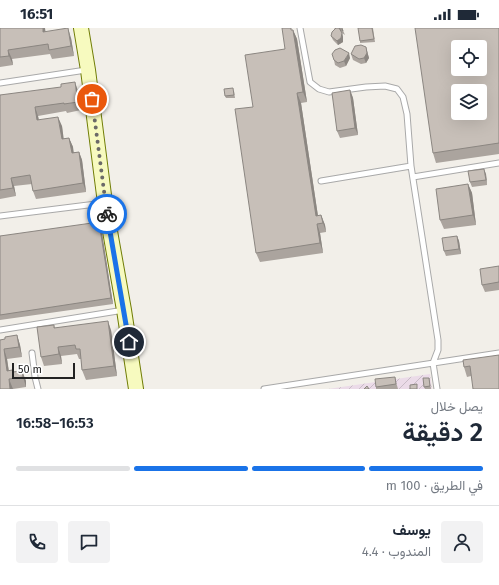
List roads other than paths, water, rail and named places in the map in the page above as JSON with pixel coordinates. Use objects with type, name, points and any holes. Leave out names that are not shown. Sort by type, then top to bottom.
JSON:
[{"type":"street","points":[[81,28],[88,70],[105,203],[124,310],[134,389]]},
{"type":"lane","points":[[300,28],[310,82],[319,89],[329,92],[385,86],[396,89],[403,97],[407,114],[411,166],[438,340],[438,350],[433,363],[437,389]]},
{"type":"lane","points":[[0,83],[88,70]]},
{"type":"lane","points":[[413,177],[499,163]]},
{"type":"lane","points":[[321,181],[411,166]]},
{"type":"lane","points":[[0,216],[105,203]]},
{"type":"lane","points":[[0,330],[124,310]]},
{"type":"lane","points":[[32,353],[38,389]]},
{"type":"lane","points":[[264,389],[499,353]]}]
